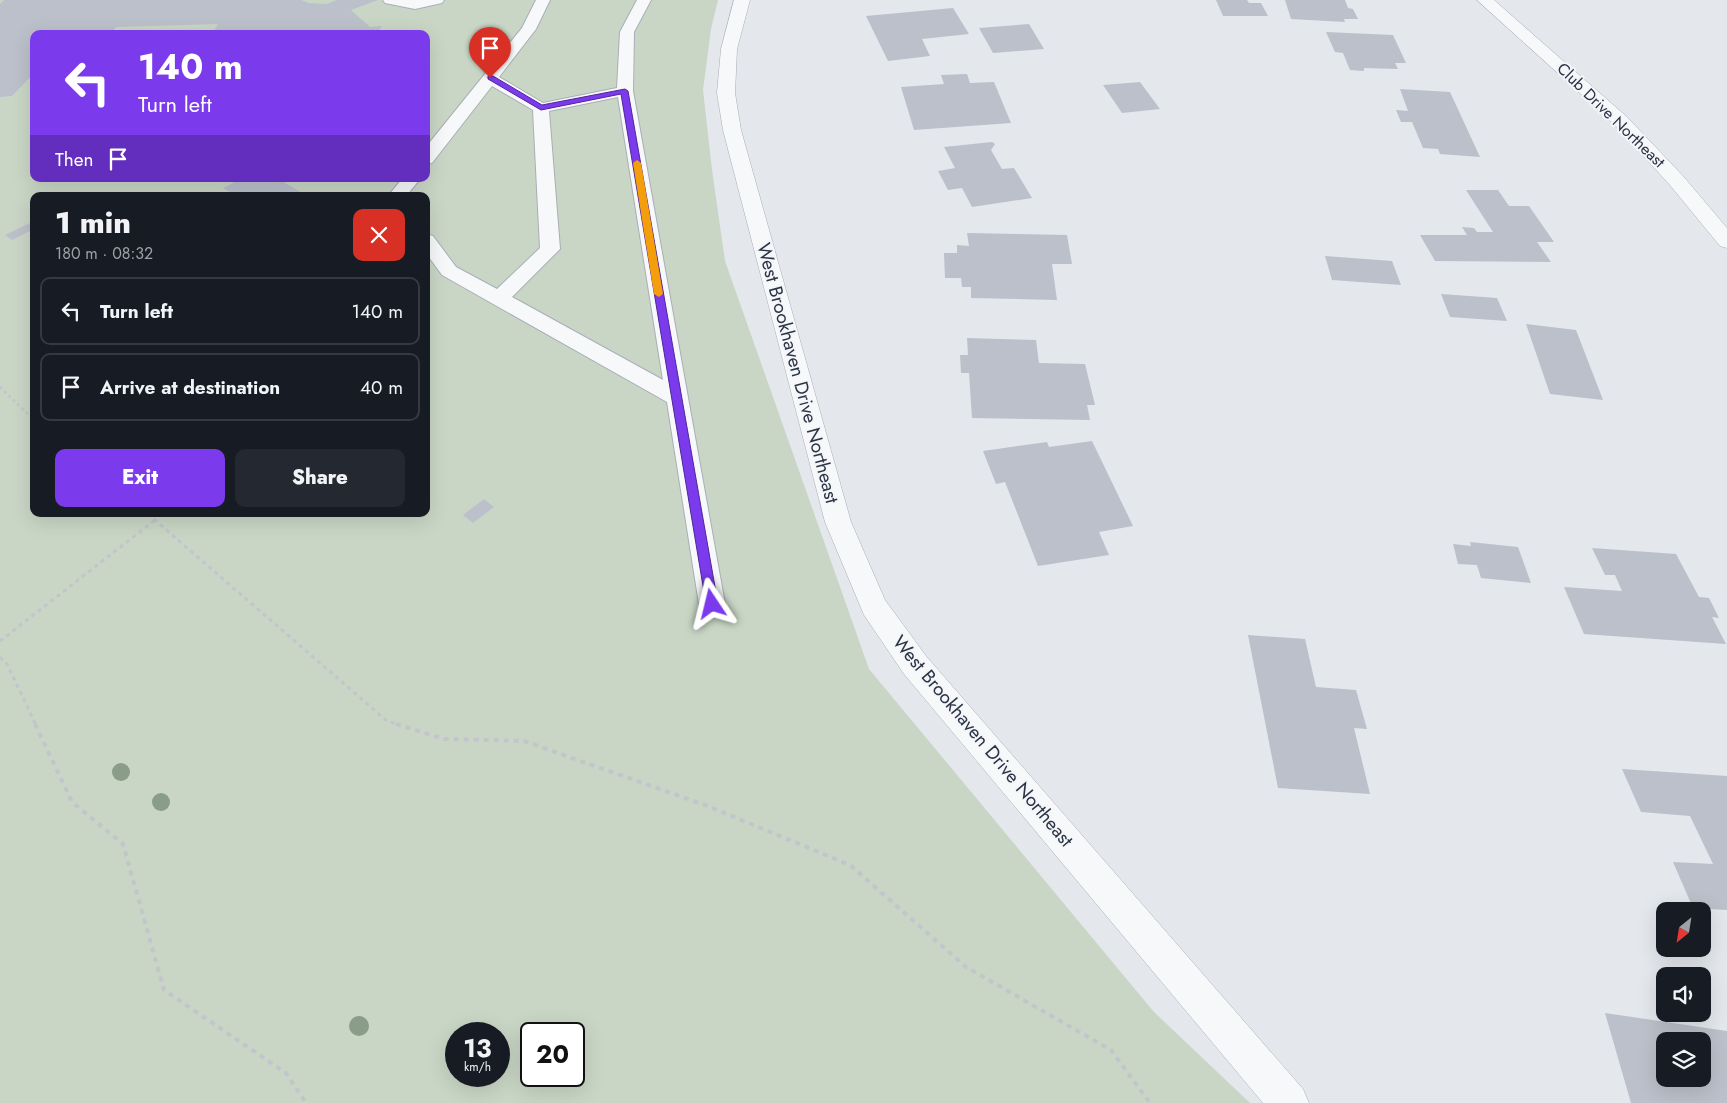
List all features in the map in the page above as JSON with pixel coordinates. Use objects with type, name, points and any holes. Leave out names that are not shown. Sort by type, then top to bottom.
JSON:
[{"type":"street","name":"West Brookhaven Drive Northeast","points":[[742,0],[729,48],[726,93],[732,130],[838,522],[874,607],[915,665],[1289,1103]]},
{"type":"street","name":"Club Drive Northeast","points":[[1485,0],[1563,67],[1621,121],[1684,188],[1727,242]]},
{"type":"lane","points":[[390,0],[415,5],[437,0]]},
{"type":"lane","points":[[430,154],[529,29],[543,0]]},
{"type":"lane","points":[[644,0],[627,32],[625,91],[712,604]]},
{"type":"lane","points":[[490,78],[541,108],[625,91]]},
{"type":"lane","points":[[498,299],[550,249],[541,108]]},
{"type":"lane","points":[[400,192],[408,182]]},
{"type":"lane","points":[[430,245],[449,271],[676,398]]},
{"type":"path","points":[[0,387],[30,416]]},
{"type":"path","points":[[152,517],[387,721],[444,739],[524,741],[705,805],[850,865],[966,967],[1111,1050],[1150,1103]]},
{"type":"path","points":[[0,641],[156,520]]},
{"type":"path","points":[[0,657],[7,664],[72,802],[123,844],[164,990],[286,1073],[306,1103]]},
{"type":"green space","points":[[0,0],[718,0],[711,29],[703,90],[725,261],[869,669],[1154,1012],[1250,1103],[0,1103]]},
{"type":"building","points":[[4,0],[301,0],[309,3],[327,4],[337,0],[378,0],[351,10],[370,27],[382,26],[380,30],[215,30],[218,24],[116,27],[114,30],[30,30],[30,77],[12,96],[0,97],[0,4]]},
{"type":"building","points":[[1216,0],[1247,0],[1249,3],[1261,3],[1268,16],[1223,16]]},
{"type":"building","points":[[1285,0],[1345,0],[1348,8],[1353,9],[1358,19],[1344,19],[1345,22],[1291,19]]},
{"type":"building","points":[[953,8],[969,34],[922,39],[930,56],[888,61],[866,16]]},
{"type":"building","points":[[1029,24],[1044,49],[993,53],[979,28]]},
{"type":"building","points":[[1326,32],[1393,35],[1406,63],[1395,63],[1398,69],[1364,68],[1364,71],[1350,70],[1343,53],[1335,52]]},
{"type":"building","points":[[967,74],[970,83],[994,82],[1011,123],[914,130],[901,87],[944,84],[941,75]]},
{"type":"building","points":[[1140,82],[1160,109],[1122,113],[1103,85]]},
{"type":"building","points":[[1400,89],[1450,92],[1480,157],[1440,154],[1438,149],[1423,148],[1412,122],[1401,122],[1396,110],[1408,111]]},
{"type":"building","points":[[992,142],[995,144],[991,150],[1002,169],[1014,168],[1032,198],[972,207],[962,188],[948,190],[938,171],[955,168],[944,147]]},
{"type":"building","points":[[235,182],[283,182],[301,192],[230,192],[223,188]]},
{"type":"building","points":[[1466,190],[1498,190],[1509,206],[1529,206],[1554,242],[1537,242],[1551,262],[1435,261],[1420,235],[1467,235],[1462,227],[1474,228],[1477,232],[1493,232]]},
{"type":"building","points":[[30,223],[30,231],[12,240],[5,235]]},
{"type":"building","points":[[967,233],[1067,235],[1072,264],[1052,264],[1057,300],[971,298],[971,287],[962,287],[961,278],[945,278],[944,253],[957,253],[957,245],[969,246]]},
{"type":"building","points":[[1325,256],[1392,261],[1401,285],[1332,280]]},
{"type":"building","points":[[1441,294],[1497,298],[1507,321],[1450,317]]},
{"type":"building","points":[[1526,324],[1576,330],[1603,400],[1550,394]]},
{"type":"building","points":[[967,338],[1036,340],[1039,363],[1085,364],[1095,405],[1087,405],[1090,420],[972,418],[969,373],[961,373],[960,355],[968,355]]},
{"type":"building","points":[[1092,441],[1133,526],[1099,532],[1109,555],[1038,566],[1005,482],[996,484],[983,451],[1047,442],[1049,447]]},
{"type":"building","points":[[484,499],[494,507],[473,523],[463,515]]},
{"type":"building","points":[[1470,542],[1518,547],[1531,583],[1481,578],[1477,565],[1458,564],[1453,544],[1471,546]]},
{"type":"building","points":[[1592,548],[1676,554],[1699,597],[1709,598],[1719,618],[1712,617],[1726,644],[1584,634],[1564,587],[1622,591],[1615,575],[1605,575]]},
{"type":"building","points":[[1248,635],[1305,639],[1316,687],[1356,690],[1367,729],[1354,728],[1370,794],[1278,788]]},
{"type":"building","points":[[1622,769],[1727,776],[1727,910],[1711,909],[1711,902],[1690,902],[1673,862],[1713,864],[1690,816],[1641,812]]},
{"type":"building","points":[[1605,1013],[1727,1031],[1727,1103],[1631,1103]]},
{"type":"slow traffic","points":[[637,163],[659,294]]},
{"type":"route","points":[[490,78],[541,108],[625,91],[712,604]]}]
